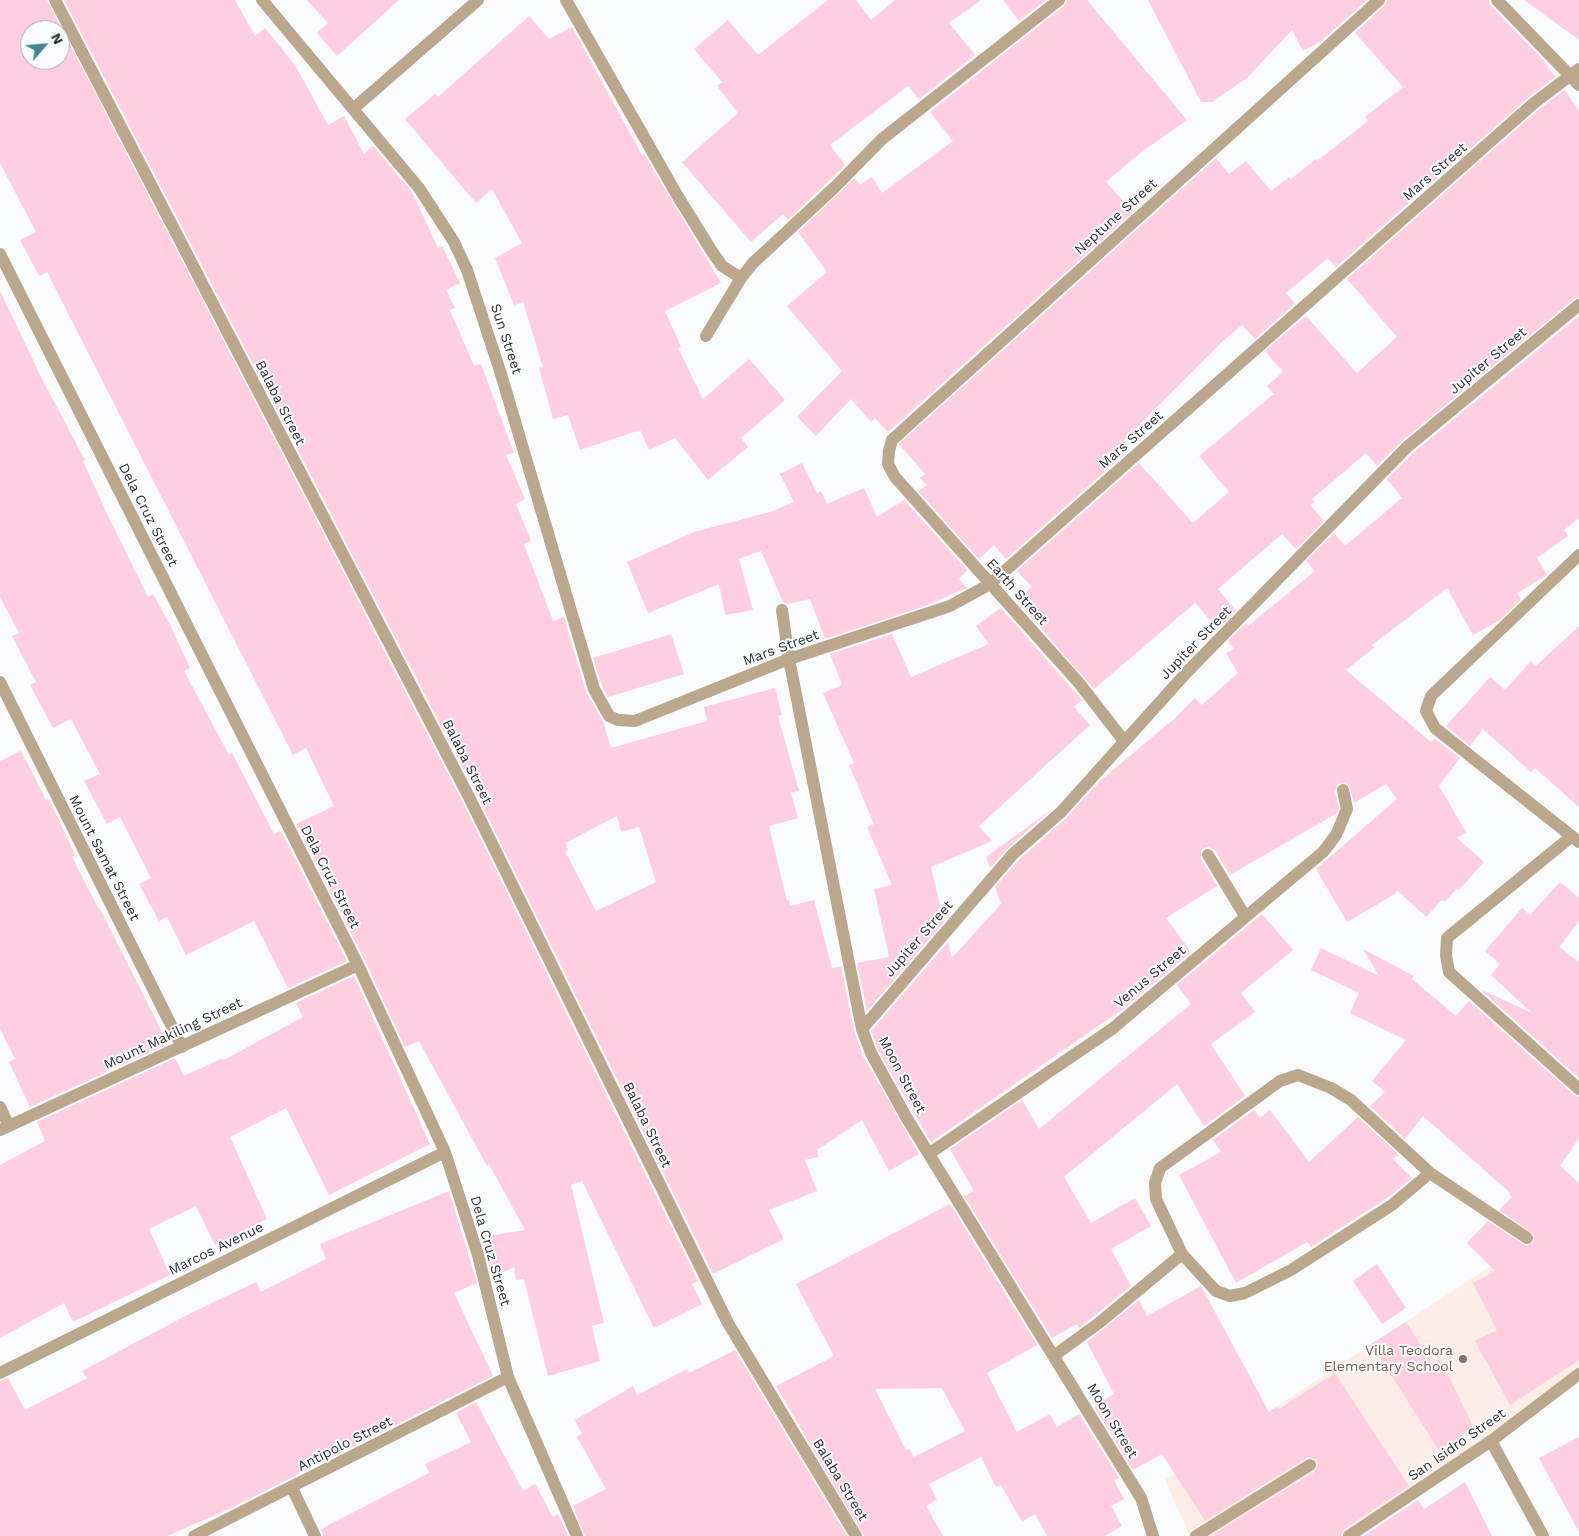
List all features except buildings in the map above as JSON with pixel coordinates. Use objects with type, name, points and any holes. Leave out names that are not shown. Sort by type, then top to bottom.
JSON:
[{"type":"street","name":"Balaba Street","points":[[55,0],[469,797],[728,1323],[856,1536]]},
{"type":"street","name":"Sun Street","points":[[262,0],[418,188],[454,242],[467,270],[502,374],[594,689],[609,716],[618,720],[635,720]]},
{"type":"street","points":[[353,109],[478,0]]},
{"type":"street","points":[[566,0],[672,187],[711,250],[722,266],[741,278]]},
{"type":"street","points":[[706,336],[741,278],[782,234],[835,187],[882,139],[1059,0]]},
{"type":"street","name":"Neptune Street","points":[[888,464],[888,451],[892,440],[1379,0]]},
{"type":"street","points":[[1497,0],[1576,76]]},
{"type":"street","name":"Mars Street","points":[[635,720],[789,659],[950,606],[990,584],[1534,104],[1576,76]]},
{"type":"street","name":"Dela Cruz Street","points":[[0,254],[358,965],[445,1152],[478,1256],[508,1377],[577,1536]]},
{"type":"street","name":"Jupiter Street","points":[[862,1029],[1013,854],[1061,812],[1187,672],[1407,447],[1579,305]]},
{"type":"street","name":"Earth Street","points":[[888,464],[895,478],[1079,683],[1124,741]]},
{"type":"street","points":[[1579,554],[1431,696],[1426,711],[1435,728],[1576,839],[1447,938],[1446,955],[1449,972],[1579,1089]]},
{"type":"street","name":"Moon Street","points":[[782,610],[789,659],[862,1029],[880,1072],[1141,1498],[1153,1536]]},
{"type":"street","name":"Mount Samat Street","points":[[0,682],[182,1047]]},
{"type":"street","name":"Venus Street","points":[[930,1152],[1112,1029],[1323,852],[1336,835],[1347,809],[1343,790]]},
{"type":"street","points":[[1208,855],[1245,916]]},
{"type":"street","name":"Mount Makiling Street","points":[[5,1128],[358,965]]},
{"type":"street","points":[[1430,1173],[1392,1205],[1291,1270],[1245,1292],[1230,1296],[1216,1291],[1182,1254],[1156,1199],[1155,1182],[1160,1168],[1280,1081],[1298,1075],[1330,1088],[1351,1100],[1430,1173],[1528,1238]]},
{"type":"street","points":[[0,1107],[5,1128]]},
{"type":"street","name":"Marcos Avenue","points":[[0,1373],[445,1152]]},
{"type":"street","points":[[1055,1355],[1099,1323],[1182,1254]]},
{"type":"street","name":"San Isidro Street","points":[[1349,1536],[1491,1441],[1579,1374]]},
{"type":"street","name":"Antipolo Street","points":[[194,1536],[508,1377]]},
{"type":"street","points":[[1491,1441],[1543,1536]]},
{"type":"street","points":[[1196,1536],[1310,1465]]},
{"type":"street","points":[[292,1488],[315,1536]]},
{"type":"shaded area","name":"Villa Teodora Elementary School","points":[[1579,1208],[1579,1375],[1342,1536],[1190,1536],[1165,1480]]},
{"type":"place","name":"Villa Teodora Elementary School","points":[[1463,1359]]}]
